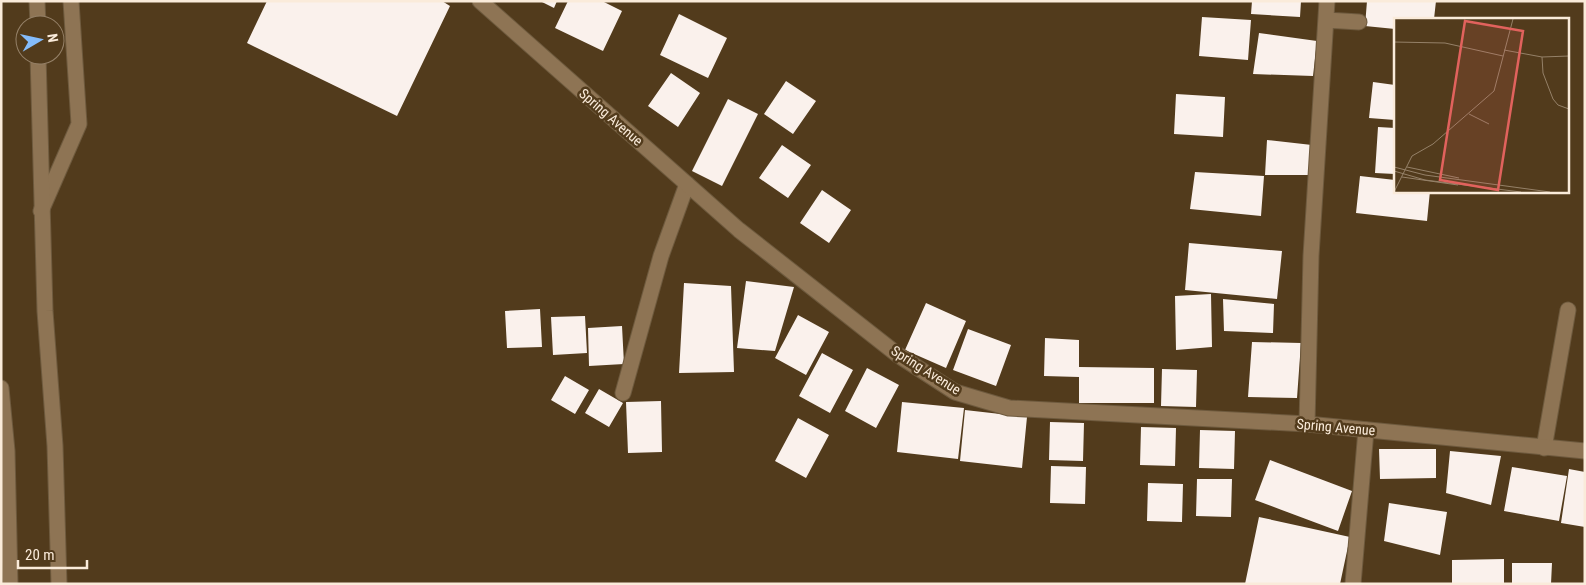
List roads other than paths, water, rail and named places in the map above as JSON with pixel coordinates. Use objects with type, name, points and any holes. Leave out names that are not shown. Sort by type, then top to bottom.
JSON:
[{"type":"street","points":[[38,1],[38,15]]},
{"type":"street","points":[[41,211],[79,124],[71,1]]},
{"type":"street","name":"Spring Avenue","points":[[480,1],[739,230],[891,349],[955,392],[1009,408],[1307,424],[1585,451]]},
{"type":"street","points":[[1307,424],[1311,256],[1327,1]]},
{"type":"street","points":[[1326,20],[1359,22]]},
{"type":"street","points":[[38,65],[45,311],[56,446],[59,584]]},
{"type":"street","points":[[623,393],[661,256],[687,184]]},
{"type":"street","points":[[1544,448],[1568,310]]},
{"type":"street","points":[[1,388],[6,451],[10,584]]},
{"type":"street","points":[[1353,584],[1366,430]]}]
